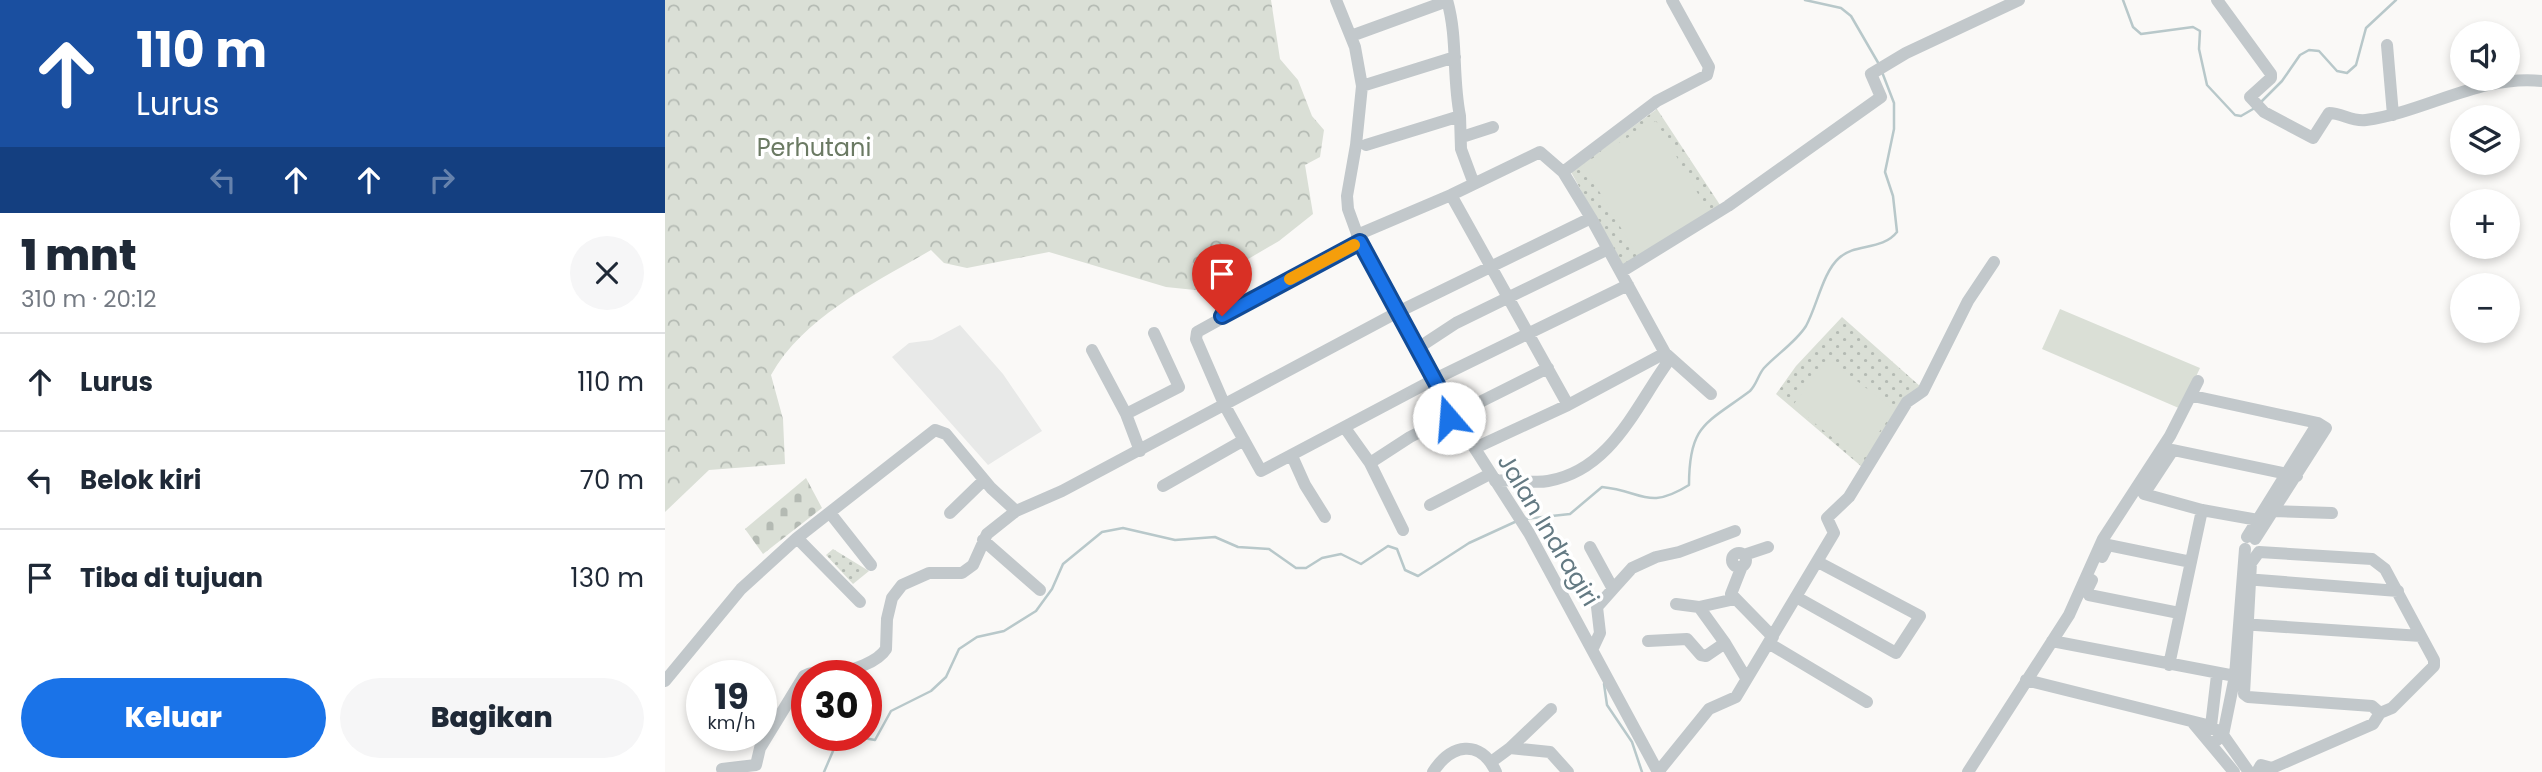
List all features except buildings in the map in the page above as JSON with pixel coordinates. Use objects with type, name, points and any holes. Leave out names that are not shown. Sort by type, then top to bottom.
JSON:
[{"type":"street","name":"Jalan Indragiri","points":[[1336,0],[1358,58],[1362,86],[1347,196],[1359,238],[1454,416],[1529,533],[1658,772]]},
{"type":"street","points":[[1351,36],[1447,0],[1455,57],[1454,86],[1460,116],[1461,149],[1474,184]]},
{"type":"street","points":[[1563,172],[1657,101],[1707,75],[1709,67],[1672,0]]},
{"type":"street","points":[[1621,272],[1728,206],[1881,97],[1870,76],[1874,72],[2019,0]]},
{"type":"street","points":[[2217,0],[2271,74],[2269,80],[2252,93],[2250,97],[2253,102],[2264,112],[2313,138],[2329,113],[2357,121],[2393,115],[2481,88],[2525,79],[2542,81]]},
{"type":"street","points":[[2387,45],[2393,115]]},
{"type":"street","points":[[1362,86],[1455,57]]},
{"type":"street","points":[[1366,145],[1460,116]]},
{"type":"street","points":[[1462,138],[1493,127]]},
{"type":"street","points":[[1628,285],[1435,379],[1292,457],[1261,471],[1225,406],[1196,339],[1199,328],[1359,238],[1540,152],[1563,172],[1591,218],[1621,272],[1667,356],[1711,394]]},
{"type":"street","points":[[1451,195],[1568,405]]},
{"type":"street","points":[[722,769],[753,766],[759,762],[760,748],[804,676],[820,671],[838,673],[879,658],[886,649],[884,629],[894,594],[905,583],[929,573],[962,573],[973,565],[983,540],[1016,511],[1140,451],[1398,312],[1591,218]]},
{"type":"street","points":[[1419,348],[1456,323],[1608,249]]},
{"type":"street","points":[[1658,772],[1706,713],[1713,707],[1733,700],[1798,598],[1835,531],[1827,518],[1849,497],[1907,402],[1923,391],[1968,301],[1994,262]]},
{"type":"street","points":[[1126,414],[1179,387],[1154,333]]},
{"type":"street","points":[[1092,351],[1126,414],[1140,451]]},
{"type":"street","points":[[1475,448],[1667,356]]},
{"type":"street","points":[[1430,505],[1493,478],[1548,481],[1597,459],[1626,427],[1667,356]]},
{"type":"street","points":[[1370,463],[1410,437],[1548,368]]},
{"type":"street","points":[[1968,772],[2069,615],[2103,539],[2193,396],[2198,381]]},
{"type":"street","points":[[2193,396],[2326,426],[2325,434],[2291,474],[2258,520],[2252,562],[2246,579],[2243,624],[2243,686],[2248,697]]},
{"type":"street","points":[[1345,428],[1370,463],[1403,530]]},
{"type":"street","points":[[665,681],[741,589],[797,538],[935,430],[946,433],[984,480],[1016,511]]},
{"type":"street","points":[[1163,486],[1244,440]]},
{"type":"street","points":[[2258,520],[2202,510],[2144,495],[2172,450],[2291,474]]},
{"type":"street","points":[[1292,457],[1305,485],[1325,516]]},
{"type":"street","points":[[2253,545],[2274,511],[2291,474]]},
{"type":"street","points":[[950,513],[984,480]]},
{"type":"street","points":[[2169,665],[2202,510]]},
{"type":"street","points":[[2274,511],[2332,513]]},
{"type":"street","points":[[830,513],[871,565]]},
{"type":"street","points":[[1593,648],[1600,633],[1595,612],[1629,570],[1656,556],[1679,552],[1735,531]]},
{"type":"street","points":[[797,538],[860,602]]},
{"type":"street","points":[[983,540],[1040,590]]},
{"type":"street","points":[[2179,613],[2089,594],[2087,590],[2108,545],[2191,562]]},
{"type":"street","points":[[2209,735],[2223,735],[2254,771],[2264,764],[2273,770],[2373,724],[2379,713],[2392,708],[2434,666],[2434,660],[2385,569],[2369,557],[2253,545]]},
{"type":"street","points":[[1590,547],[1613,589]]},
{"type":"street","points":[[1768,547],[1743,561],[1731,590],[1735,599],[1772,640],[1867,702]]},
{"type":"street","points":[[1798,598],[1896,653],[1920,616],[1818,562]]},
{"type":"street","points":[[2246,579],[2398,591]]},
{"type":"street","points":[[1676,604],[1699,607],[1735,599]]},
{"type":"street","points":[[1699,607],[1747,678]]},
{"type":"street","points":[[2243,624],[2421,636]]},
{"type":"street","points":[[2223,735],[2228,703],[2234,695],[2243,624]]},
{"type":"street","points":[[1648,641],[1687,639],[1703,656],[1725,643]]},
{"type":"street","points":[[2052,641],[2235,676]]},
{"type":"street","points":[[2209,735],[2213,695],[2211,673]]},
{"type":"street","points":[[2026,680],[2193,723],[2209,735],[2234,772]]},
{"type":"street","points":[[2234,695],[2372,706],[2379,713]]},
{"type":"street","points":[[1433,772],[1442,758],[1458,749],[1478,751],[1494,767],[1551,709]]},
{"type":"street","points":[[1510,748],[1550,752],[1568,772]]},
{"type":"shaded area","points":[[960,325],[1003,374],[1042,431],[988,465],[892,357],[909,343],[932,340]]},
{"type":"green space","name":"Perhutani","points":[[665,0],[1271,0],[1280,59],[1298,80],[1312,116],[1324,130],[1320,157],[1305,165],[1313,214],[1279,241],[1195,290],[1166,287],[1049,252],[967,268],[944,263],[931,250],[842,303],[802,335],[785,354],[771,375],[783,419],[785,464],[709,470],[665,512]]},
{"type":"green space","points":[[1657,109],[1722,208],[1623,267],[1571,172]]},
{"type":"green space","points":[[1656,121],[1709,213],[1637,255],[1583,164]]},
{"type":"green space","points":[[2060,309],[2200,368],[2181,409],[2042,349]]},
{"type":"green space","points":[[1842,317],[1921,387],[1862,467],[1776,394],[1796,366]]},
{"type":"green space","points":[[1828,359],[1895,410],[1859,460],[1793,405]]},
{"type":"green space","points":[[806,478],[822,508],[763,554],[745,529]]},
{"type":"green space","points":[[833,549],[869,571],[853,584],[826,555]]},
{"type":"waterway","points":[[1805,0],[1841,8],[1851,16],[1880,66]]},
{"type":"waterway","points":[[2123,0],[2133,27],[2141,34],[2193,27],[2200,31],[2199,49],[2207,85],[2235,115],[2241,116],[2253,109]]},
{"type":"waterway","points":[[2261,102],[2282,81],[2300,55],[2309,50],[2319,51],[2337,71],[2347,73],[2356,65],[2366,28],[2396,0]]},
{"type":"waterway","points":[[1523,519],[1570,514],[1602,487],[1654,498],[1675,493],[1689,485],[1692,449],[1697,437],[1711,419],[1750,391],[1764,368],[1802,332],[1833,264],[1845,253],[1884,242],[1897,232],[1893,196],[1885,172],[1894,129],[1894,103],[1882,72]]},
{"type":"waterway","points":[[882,727],[891,711],[931,691],[946,677],[959,649],[977,637],[1004,631],[1036,611],[1052,589],[1063,564],[1102,532],[1123,528],[1175,540],[1215,537],[1238,547],[1269,549],[1296,568],[1306,568],[1322,558],[1341,554],[1361,564],[1388,546],[1397,549],[1405,570],[1418,576],[1469,543],[1517,521]]},
{"type":"waterway","points":[[1604,684],[1607,705],[1632,742],[1642,772]]},
{"type":"waterway","points":[[824,772],[833,751]]},
{"type":"slow traffic","points":[[1290,279],[1354,245]]},
{"type":"route","points":[[1222,316],[1360,242],[1454,416],[1449,418]]}]
